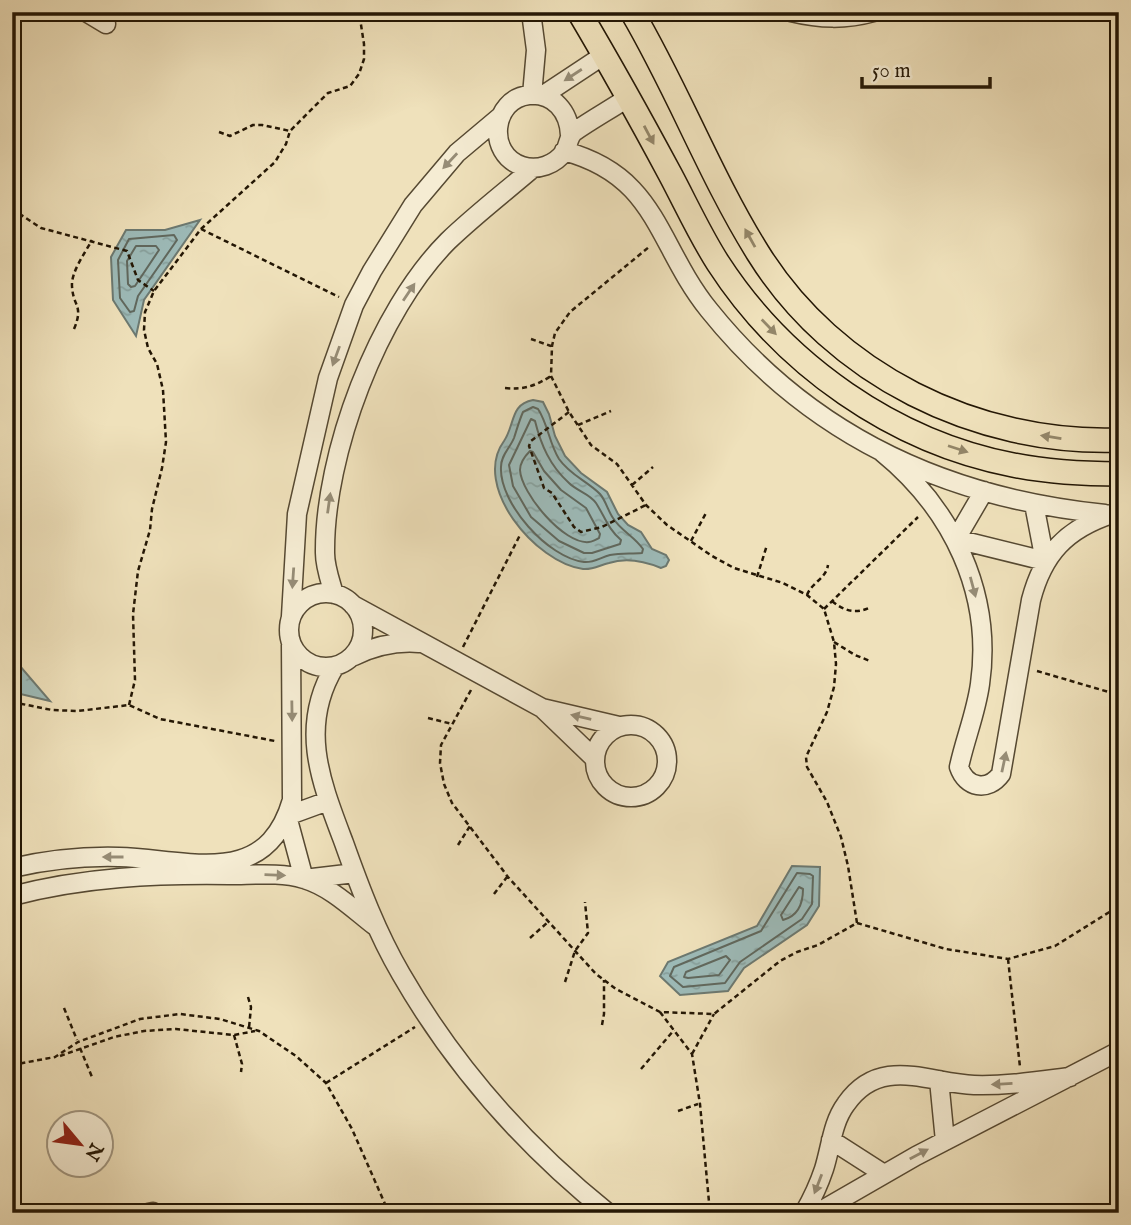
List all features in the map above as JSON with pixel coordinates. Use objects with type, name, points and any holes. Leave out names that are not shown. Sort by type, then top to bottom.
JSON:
[{"type":"main road","points":[[579,12],[629,97],[718,262],[754,312],[797,355],[844,393],[897,424],[953,449],[1012,465],[1072,473],[1119,474]]},
{"type":"main road","points":[[632,12],[758,254],[790,296],[826,334],[867,367],[913,395],[961,416],[1012,431],[1051,437],[1119,440]]},
{"type":"street","points":[[86,12],[106,24]]},
{"type":"street","points":[[531,12],[536,50],[537,95]]},
{"type":"street","points":[[791,12],[816,18],[844,18],[874,12]]},
{"type":"street","points":[[533,168],[516,163],[503,151],[497,134],[505,109],[517,99],[537,95],[604,55]]},
{"type":"street","points":[[537,95],[557,103],[564,110],[568,117],[567,143]]},
{"type":"street","points":[[334,594],[324,554],[332,485],[344,435],[365,374],[401,305],[447,242],[533,168],[551,163],[567,143],[629,97]]},
{"type":"street","points":[[12,896],[160,867],[232,863],[266,846],[278,832],[288,816],[294,783],[289,631],[297,514],[328,377],[355,305],[372,271],[413,205],[457,153],[501,116]]},
{"type":"street","points":[[567,143],[620,176],[648,206],[685,277],[707,308],[758,365],[817,414],[848,435],[949,480],[984,491],[1034,503],[1115,514]]},
{"type":"street","points":[[882,452],[916,483],[933,503],[956,539],[973,584],[983,649],[981,682],[975,715],[959,767],[965,780],[971,784],[984,786],[997,780],[1001,774],[1031,600],[1045,561],[1074,531],[1092,521],[1115,514]]},
{"type":"street","points":[[956,539],[984,491]]},
{"type":"street","points":[[1034,503],[1045,561]]},
{"type":"street","points":[[956,539],[1045,561]]},
{"type":"street","points":[[291,616],[302,601],[312,596],[334,594],[426,643],[542,708],[594,758],[600,781],[618,795],[641,796],[660,783],[666,773],[668,762],[661,739],[653,731],[642,726],[619,726],[542,708]]},
{"type":"street","points":[[353,605],[359,614],[363,635],[354,656]]},
{"type":"street","points":[[290,642],[295,652],[313,665],[335,666],[371,648],[389,643],[426,643]]},
{"type":"street","points":[[335,666],[318,699],[314,735],[316,753],[328,802],[377,928],[401,974],[429,1017],[492,1101],[564,1177],[608,1213]]},
{"type":"street","points":[[594,758],[602,739],[619,726]]},
{"type":"street","points":[[288,816],[328,802]]},
{"type":"street","points":[[288,816],[304,879]]},
{"type":"street","points":[[12,868],[73,858],[117,857],[160,867],[284,875],[304,879],[332,893],[377,928]]},
{"type":"street","points":[[304,879],[355,873]]},
{"type":"street","points":[[817,1213],[945,1141],[1119,1051]]},
{"type":"street","points":[[804,1213],[820,1178],[836,1120],[846,1103],[861,1088],[879,1079],[899,1074],[972,1085],[1070,1077]]},
{"type":"street","points":[[939,1080],[945,1141]]},
{"type":"street","points":[[831,1140],[884,1174]]},
{"type":"path","points":[[129,705],[135,680],[133,614],[138,571],[150,530],[166,442],[163,390],[157,364],[148,348],[144,330],[145,312],[154,291],[201,229],[275,162],[286,145],[290,131],[328,93],[350,86],[359,74],[364,59],[364,44],[359,12]]},
{"type":"path","points":[[219,132],[230,136],[253,125],[290,131]]},
{"type":"path","points":[[12,209],[41,228],[127,251],[138,280],[154,291]]},
{"type":"path","points":[[201,229],[355,305]]},
{"type":"path","points":[[662,236],[561,322],[552,346],[551,376],[569,412],[591,445],[617,464],[646,505],[667,525],[723,562],[757,577],[783,583],[807,595],[824,609],[834,642],[834,687],[827,712],[806,757],[807,766],[827,802],[841,837],[856,923]]},
{"type":"path","points":[[74,330],[80,316],[72,286],[73,277],[92,240]]},
{"type":"path","points":[[531,339],[552,346]]},
{"type":"path","points":[[505,388],[519,390],[535,386],[551,376]]},
{"type":"path","points":[[578,425],[611,411]]},
{"type":"path","points":[[569,412],[531,441],[529,446],[544,488],[552,493],[574,527],[581,532],[602,527],[646,505]]},
{"type":"path","points":[[632,485],[653,467]]},
{"type":"path","points":[[824,609],[933,503]]},
{"type":"path","points":[[691,541],[706,513]]},
{"type":"path","points":[[457,660],[520,535]]},
{"type":"path","points":[[757,577],[767,544]]},
{"type":"path","points":[[807,595],[814,584],[824,576],[828,565]]},
{"type":"path","points":[[832,601],[854,612],[869,608]]},
{"type":"path","points":[[834,642],[870,661]]},
{"type":"path","points":[[1020,666],[1119,695]]},
{"type":"path","points":[[480,673],[441,745],[440,763],[444,784],[452,803],[508,877],[604,980],[637,1002],[660,1012],[714,1014]]},
{"type":"path","points":[[12,702],[52,710],[78,711],[129,705],[159,719],[293,744]]},
{"type":"path","points":[[428,718],[453,724]]},
{"type":"path","points":[[458,845],[470,826]]},
{"type":"path","points":[[494,894],[508,877]]},
{"type":"path","points":[[565,982],[575,951],[589,933],[585,902]]},
{"type":"path","points":[[692,1054],[714,1014],[780,961],[818,945],[856,923],[946,949],[1008,959],[1055,946],[1119,906]]},
{"type":"path","points":[[530,938],[548,922]]},
{"type":"path","points":[[1008,959],[1022,1082]]},
{"type":"path","points":[[601,1024],[604,1014],[604,980]]},
{"type":"path","points":[[248,997],[252,1017],[249,1028]]},
{"type":"path","points":[[64,1008],[78,1042]]},
{"type":"path","points":[[660,1012],[692,1054],[700,1104],[710,1213]]},
{"type":"path","points":[[55,1057],[78,1042],[140,1019],[180,1014],[220,1018],[259,1031],[296,1056],[326,1083],[352,1129],[389,1213]]},
{"type":"path","points":[[326,1083],[429,1017]]},
{"type":"path","points":[[12,1065],[55,1057],[114,1037],[144,1031],[176,1029],[234,1035],[259,1031]]},
{"type":"path","points":[[641,1069],[674,1030]]},
{"type":"path","points":[[234,1035],[242,1064],[241,1072]]},
{"type":"path","points":[[80,1048],[92,1077]]},
{"type":"path","points":[[678,1111],[700,1104]]},
{"type":"water","points":[[200,220],[144,300],[136,336],[113,300],[111,257],[126,230],[165,230]]},
{"type":"water","points":[[533,400],[543,402],[565,456],[581,473],[607,492],[618,514],[628,525],[641,532],[652,549],[666,555],[669,560],[666,566],[661,568],[629,560],[587,569],[565,564],[546,553],[514,520],[502,500],[496,479],[496,459],[520,406]]},
{"type":"water","points":[[14,659],[50,701],[12,692]]},
{"type":"water","points":[[792,866],[820,867],[819,906],[807,925],[744,968],[728,991],[680,995],[660,976],[668,962],[757,926]]}]
